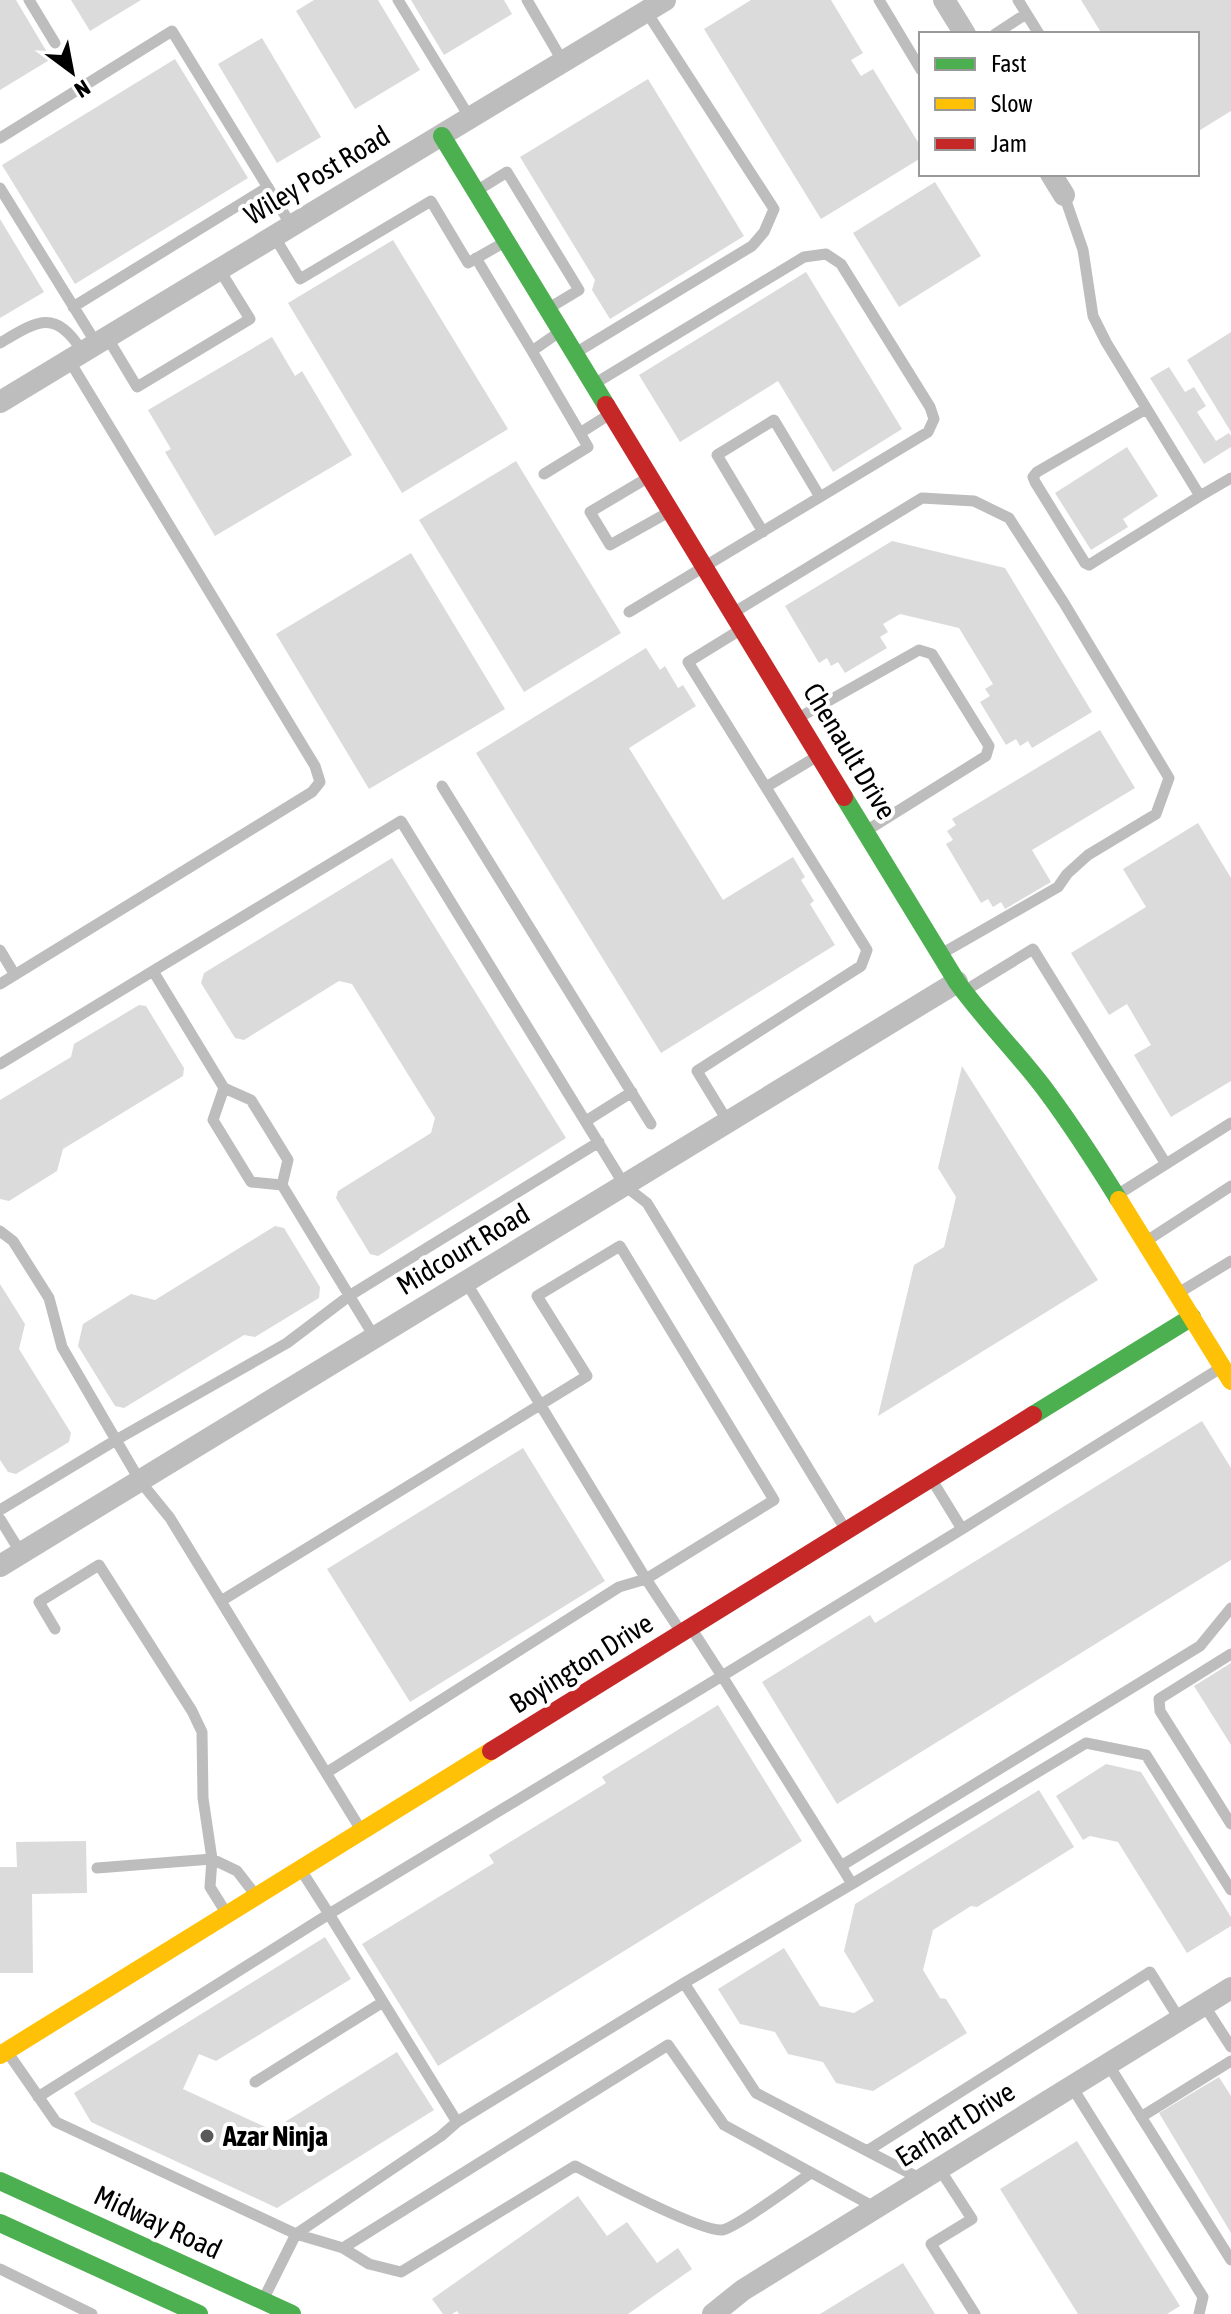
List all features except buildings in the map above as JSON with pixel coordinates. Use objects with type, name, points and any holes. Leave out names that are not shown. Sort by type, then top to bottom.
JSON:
[{"type":"street","points":[[944,0],[964,32]]},
{"type":"street","name":"Wiley Post Road","points":[[0,402],[656,6]]},
{"type":"street","name":"Chenault Drive","points":[[442,136],[960,987],[1075,1130],[1227,1374]]},
{"type":"street","points":[[1052,176],[1064,195]]},
{"type":"street","name":"Midcourt Road","points":[[0,1566],[728,1122],[960,987]]},
{"type":"street","name":"Boyington Drive","points":[[3,2053],[1192,1317]]},
{"type":"street","name":"Earhart Drive","points":[[713,2314],[743,2290],[1231,1988]]},
{"type":"street","name":"Midway Road","points":[[0,2181],[260,2307],[292,2314]]},
{"type":"street","points":[[0,2223],[199,2314]]},
{"type":"lane","points":[[29,0],[55,43]]},
{"type":"lane","points":[[398,0],[471,119]]},
{"type":"lane","points":[[527,0],[563,62]]},
{"type":"lane","points":[[879,0],[919,67]]},
{"type":"lane","points":[[1018,0],[1038,32]]},
{"type":"lane","points":[[575,353],[752,246],[764,232],[774,209],[656,6]]},
{"type":"lane","points":[[998,32],[1026,14]]},
{"type":"lane","points":[[0,138],[172,31],[268,187],[300,279],[431,201],[468,263],[507,240]]},
{"type":"lane","points":[[476,192],[507,172],[579,290],[548,309]]},
{"type":"lane","points":[[73,307],[268,187]]},
{"type":"lane","points":[[0,188],[73,307],[89,348],[315,766],[320,782],[312,792],[0,984]]},
{"type":"lane","points":[[1064,195],[1083,250],[1093,316],[1200,496]]},
{"type":"lane","points":[[594,384],[804,257],[826,254],[841,264],[930,407],[934,419],[928,432],[629,612]]},
{"type":"lane","points":[[476,258],[588,447],[544,474]]},
{"type":"lane","points":[[0,343],[33,323],[57,323],[137,387],[250,319],[219,269]]},
{"type":"lane","points":[[532,351],[562,331]]},
{"type":"lane","points":[[1146,409],[1033,477],[1085,563],[1089,565],[1231,478]]},
{"type":"lane","points":[[580,433],[611,413]]},
{"type":"lane","points":[[763,532],[717,455],[774,420],[820,497]]},
{"type":"lane","points":[[649,477],[590,512],[610,545],[670,511]]},
{"type":"lane","points":[[728,1122],[697,1071],[861,966],[867,950],[688,662],[737,621],[922,498],[974,501],[1009,518],[1169,778],[1156,814],[1088,855],[1058,887],[941,954]]},
{"type":"lane","points":[[798,719],[919,650],[932,654],[989,746],[986,756],[865,831]]},
{"type":"lane","points":[[766,787],[820,755]]},
{"type":"lane","points":[[442,786],[651,1124]]},
{"type":"lane","points":[[0,1064],[401,821],[625,1186],[647,1203],[846,1531]]},
{"type":"lane","points":[[960,987],[1033,949],[1166,1164]]},
{"type":"lane","points":[[0,950],[15,975]]},
{"type":"lane","points":[[153,971],[224,1088],[251,1100],[288,1160],[282,1185],[375,1338]]},
{"type":"lane","points":[[224,1088],[213,1120],[251,1182],[282,1185]]},
{"type":"lane","points":[[586,1121],[632,1092]]},
{"type":"lane","points":[[1115,1196],[1231,1123]]},
{"type":"lane","points":[[0,1510],[287,1343],[349,1296],[599,1142]]},
{"type":"lane","points":[[1145,1243],[1231,1186]]},
{"type":"lane","points":[[0,1231],[13,1241],[49,1298],[62,1347],[140,1481],[170,1518],[362,1832]]},
{"type":"lane","points":[[221,1601],[587,1376],[537,1296],[620,1246],[774,1500],[646,1579],[619,1587],[326,1773]]},
{"type":"lane","points":[[1177,1295],[1231,1261]]},
{"type":"lane","points":[[466,1282],[646,1579],[722,1676],[852,1884]]},
{"type":"lane","points":[[38,2097],[329,1914],[962,1529],[1227,1374]]},
{"type":"lane","points":[[932,1479],[962,1529]]},
{"type":"lane","points":[[0,1519],[21,1553]]},
{"type":"lane","points":[[55,1629],[39,1602],[99,1565],[192,1711],[202,1732],[203,1798],[212,1859],[210,1887],[227,1915]]},
{"type":"lane","points":[[841,1866],[1200,1646],[1231,1608]]},
{"type":"lane","points":[[1231,1654],[1159,1699],[1160,1711],[1231,1824]]},
{"type":"lane","points":[[260,2307],[296,2234],[457,2122],[1086,1743],[1146,1755],[1231,1890]]},
{"type":"lane","points":[[97,1868],[212,1859],[237,1871],[257,1897]]},
{"type":"lane","points":[[301,1870],[457,2122]]},
{"type":"lane","points":[[867,2151],[1150,1972],[1180,2020]]},
{"type":"lane","points":[[684,1983],[756,2093],[867,2151],[930,2174],[972,2219],[931,2244],[975,2314]]},
{"type":"lane","points":[[255,2082],[383,2002]]},
{"type":"lane","points":[[1204,2005],[1231,2047]]},
{"type":"lane","points":[[343,2248],[668,2045],[724,2125],[876,2208]]},
{"type":"lane","points":[[3,2053],[56,2122],[296,2234],[343,2248],[369,2264],[401,2272],[575,2166],[699,2225],[723,2230],[811,2173]]},
{"type":"lane","points":[[1141,2117],[1231,2061]]},
{"type":"lane","points":[[1108,2064],[1231,2260]]},
{"type":"lane","points":[[1072,2087],[1203,2297],[1199,2314]]},
{"type":"lane","points":[[0,2269],[92,2314]]},
{"type":"traffic: fast","points":[[442,136],[606,405]]},
{"type":"traffic: fast","points":[[844,797],[957,982],[1047,1092],[1119,1200]]},
{"type":"traffic: fast","points":[[1033,1415],[1192,1317]]},
{"type":"traffic: fast","points":[[0,2181],[292,2314]]},
{"type":"traffic: fast","points":[[0,2223],[199,2314]]},
{"type":"traffic: slow","points":[[1119,1200],[1231,1381]]},
{"type":"traffic: slow","points":[[0,2055],[491,1751]]},
{"type":"traffic: jam","points":[[606,405],[844,797]]},
{"type":"traffic: jam","points":[[491,1751],[1033,1415]]},
{"type":"place","name":"Azar Ninja","points":[[207,2136]]}]
